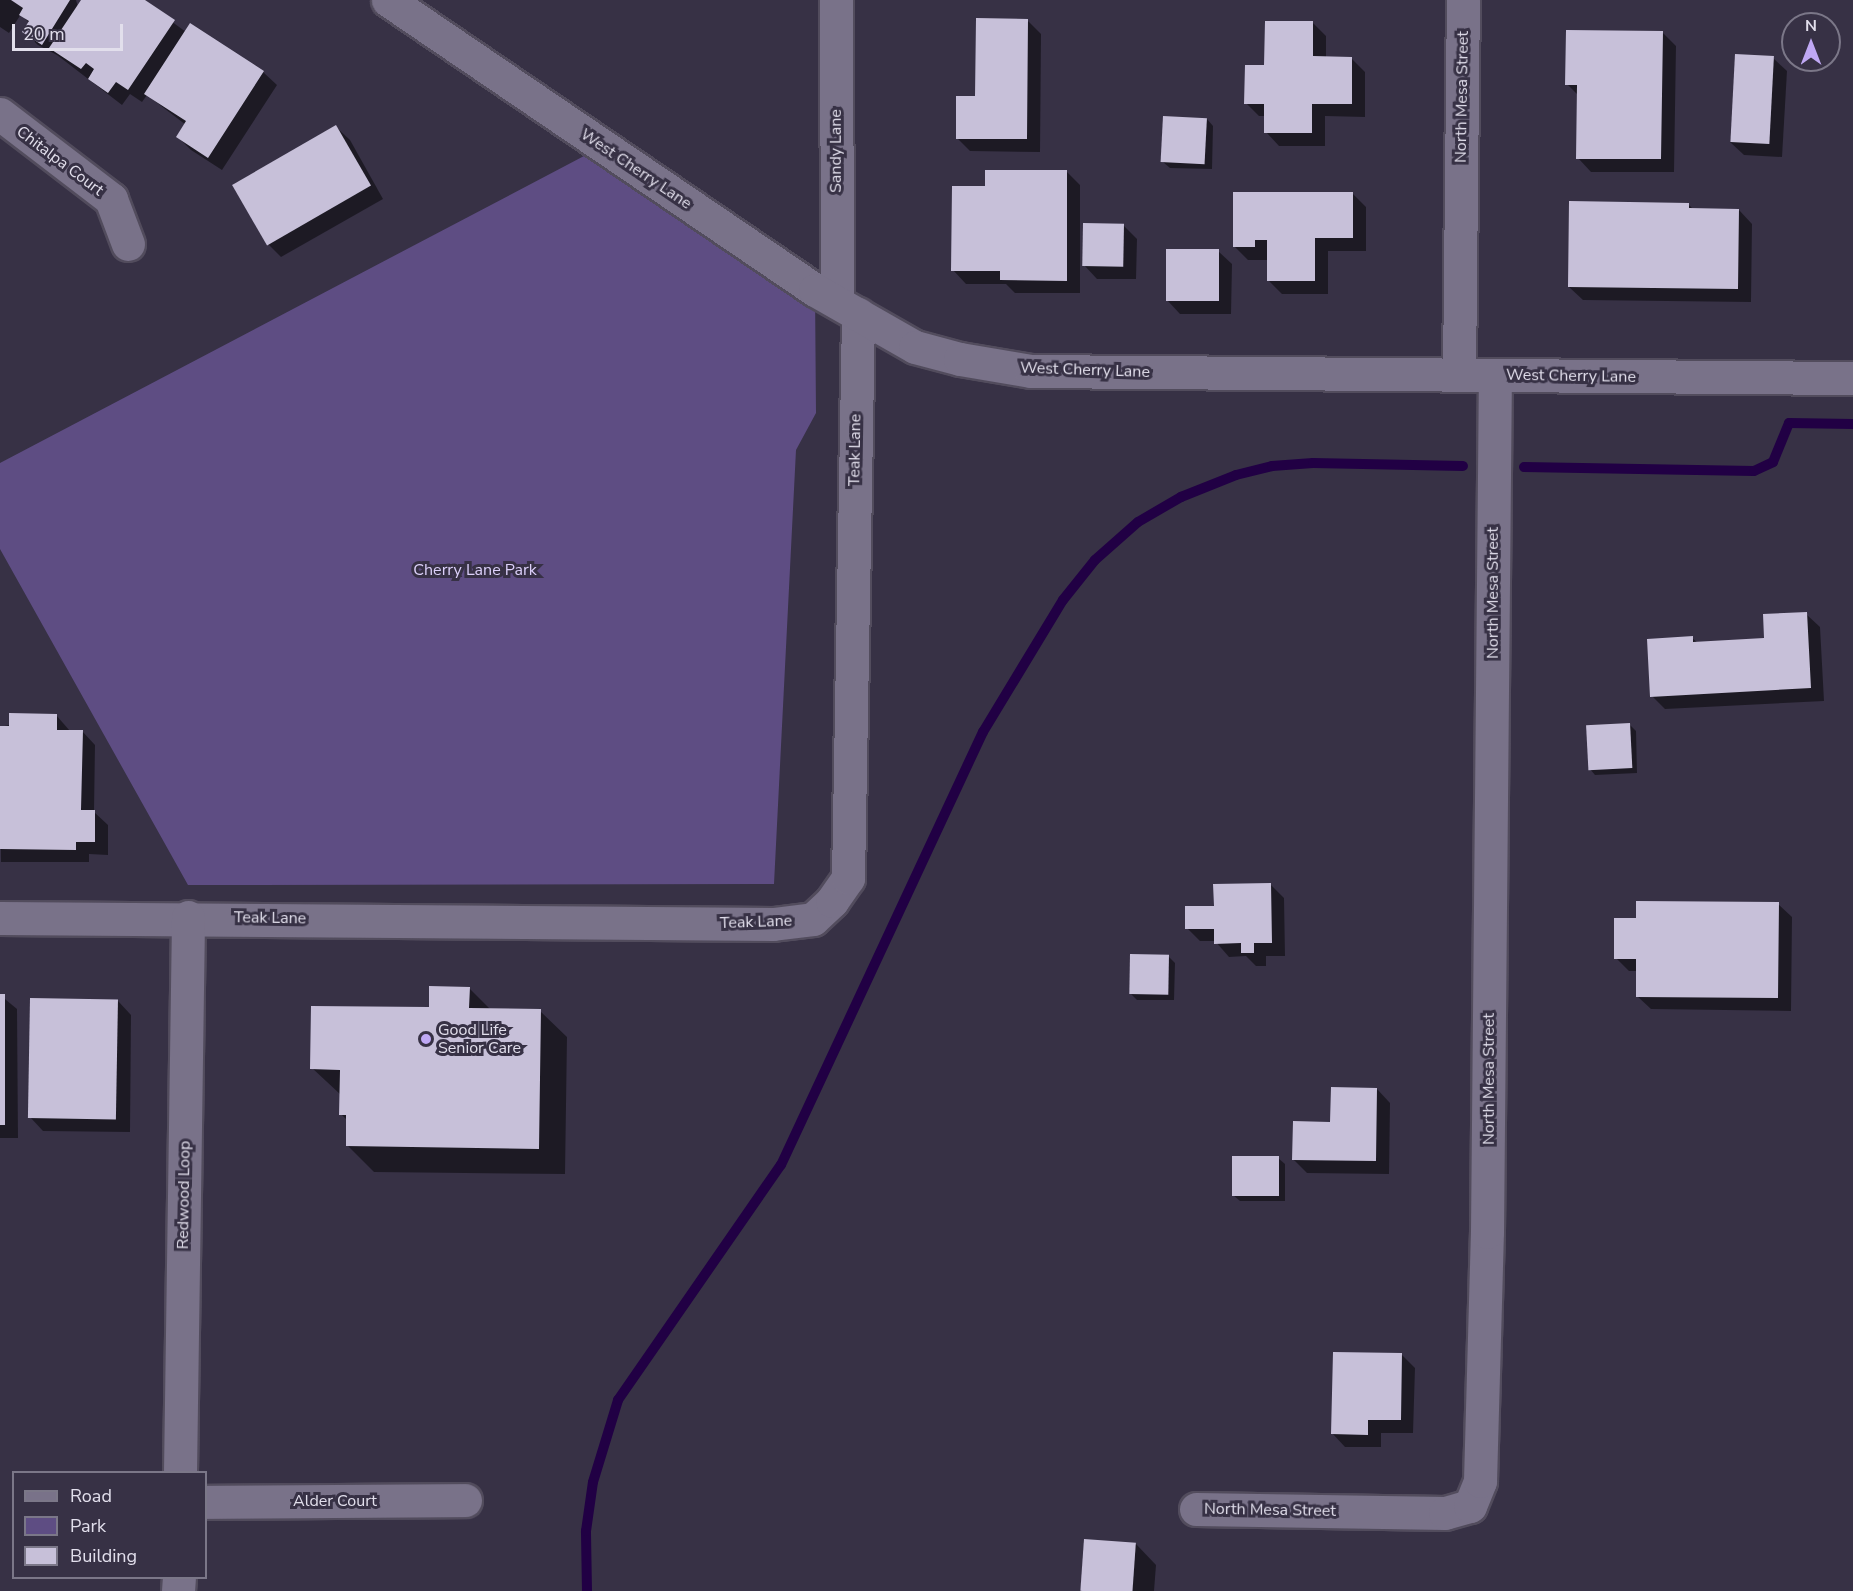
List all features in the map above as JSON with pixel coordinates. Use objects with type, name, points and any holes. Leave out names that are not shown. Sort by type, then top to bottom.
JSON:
[{"type":"street","name":"West Cherry Lane","points":[[388,0],[847,308],[915,347],[1031,371],[1853,378]]},
{"type":"street","name":"Sandy Lane","points":[[836,0],[847,308]]},
{"type":"street","name":"North Mesa Street","points":[[1459,375],[1463,0]]},
{"type":"street","name":"Chitalpa Court","points":[[0,114],[111,199],[128,244]]},
{"type":"street","name":"Teak Lane","points":[[188,917],[773,924],[813,920],[832,901],[848,878],[847,308]]},
{"type":"street","name":"North Mesa Street","points":[[1196,1509],[1445,1513],[1470,1506],[1480,1481],[1487,1232],[1495,375]]},
{"type":"street","points":[[0,918],[188,917]]},
{"type":"street","name":"Redwood Loop","points":[[180,1471],[188,917]]},
{"type":"street","name":"Alder Court","points":[[207,1502],[465,1500]]},
{"type":"green space","name":"Cherry Lane Park","points":[[603,146],[815,290],[816,413],[796,450],[774,884],[188,885],[0,549],[0,463]]},
{"type":"building","points":[[11,0],[70,0],[42,45],[22,32],[29,21],[19,15],[23,8]]},
{"type":"building","points":[[81,0],[145,0],[175,20],[128,90],[116,82],[108,93],[88,79],[94,69],[86,63],[81,69],[49,48]]},
{"type":"building","points":[[976,18],[1028,19],[1027,139],[956,139],[956,96],[975,96]]},
{"type":"building","points":[[1265,21],[1313,21],[1313,56],[1352,57],[1352,104],[1312,104],[1312,133],[1264,133],[1264,104],[1244,104],[1245,65],[1264,65]]},
{"type":"building","points":[[190,23],[264,71],[208,158],[176,137],[186,121],[144,94]]},
{"type":"building","points":[[1566,30],[1663,31],[1661,159],[1576,159],[1577,85],[1565,85]]},
{"type":"building","points":[[1735,54],[1774,56],[1769,144],[1730,142]]},
{"type":"building","points":[[1163,116],[1207,118],[1205,164],[1161,162]]},
{"type":"building","points":[[336,125],[371,186],[267,246],[232,185]]},
{"type":"building","points":[[985,170],[1067,170],[1067,281],[1000,280],[1000,271],[951,271],[952,186],[985,186]]},
{"type":"building","points":[[1233,192],[1353,192],[1353,238],[1315,238],[1315,281],[1267,281],[1267,240],[1255,240],[1255,247],[1233,247]]},
{"type":"building","points":[[1569,201],[1689,203],[1689,208],[1739,209],[1738,289],[1568,287]]},
{"type":"building","points":[[1083,223],[1124,224],[1123,267],[1082,266]]},
{"type":"building","points":[[1166,249],[1219,249],[1219,301],[1166,301]]},
{"type":"building","points":[[1807,612],[1811,688],[1650,697],[1647,639],[1693,636],[1693,642],[1764,638],[1763,614]]},
{"type":"building","points":[[9,713],[57,714],[57,730],[83,730],[81,810],[95,810],[95,842],[76,842],[76,850],[0,849],[0,726],[9,726]]},
{"type":"building","points":[[1630,723],[1632,768],[1588,770],[1586,725]]},
{"type":"building","points":[[1271,883],[1272,943],[1254,943],[1254,953],[1241,953],[1241,943],[1214,944],[1214,929],[1185,929],[1185,906],[1214,906],[1213,884]]},
{"type":"building","points":[[1636,901],[1779,902],[1778,998],[1636,997],[1636,959],[1614,959],[1614,918],[1636,918]]},
{"type":"building","points":[[1130,954],[1169,955],[1168,995],[1129,994]]},
{"type":"building","name":"Good Life Senior Care","points":[[429,986],[470,987],[469,1008],[541,1009],[539,1149],[346,1146],[346,1115],[339,1115],[340,1070],[310,1069],[311,1006],[429,1007]]},
{"type":"building","points":[[0,994],[5,994],[5,1125],[0,1125]]},
{"type":"building","points":[[30,998],[118,1000],[116,1120],[28,1118]]},
{"type":"building","points":[[1331,1087],[1377,1088],[1376,1161],[1292,1160],[1293,1121],[1330,1122]]},
{"type":"building","points":[[1232,1156],[1279,1156],[1279,1196],[1232,1196]]},
{"type":"building","points":[[1333,1352],[1402,1353],[1401,1420],[1368,1420],[1368,1435],[1331,1434]]},
{"type":"building","points":[[1084,1539],[1136,1543],[1132,1591],[1080,1591]]},
{"type":"waterway","points":[[1524,467],[1754,471],[1773,462],[1789,423],[1853,424]]},
{"type":"waterway","points":[[587,1591],[586,1531],[593,1482],[618,1400],[781,1165],[983,732],[1063,600],[1095,560],[1138,522],[1181,497],[1236,475],[1272,466],[1313,463],[1463,466]]},
{"type":"place","name":"Good Life Senior Care","points":[[426,1039]]}]
